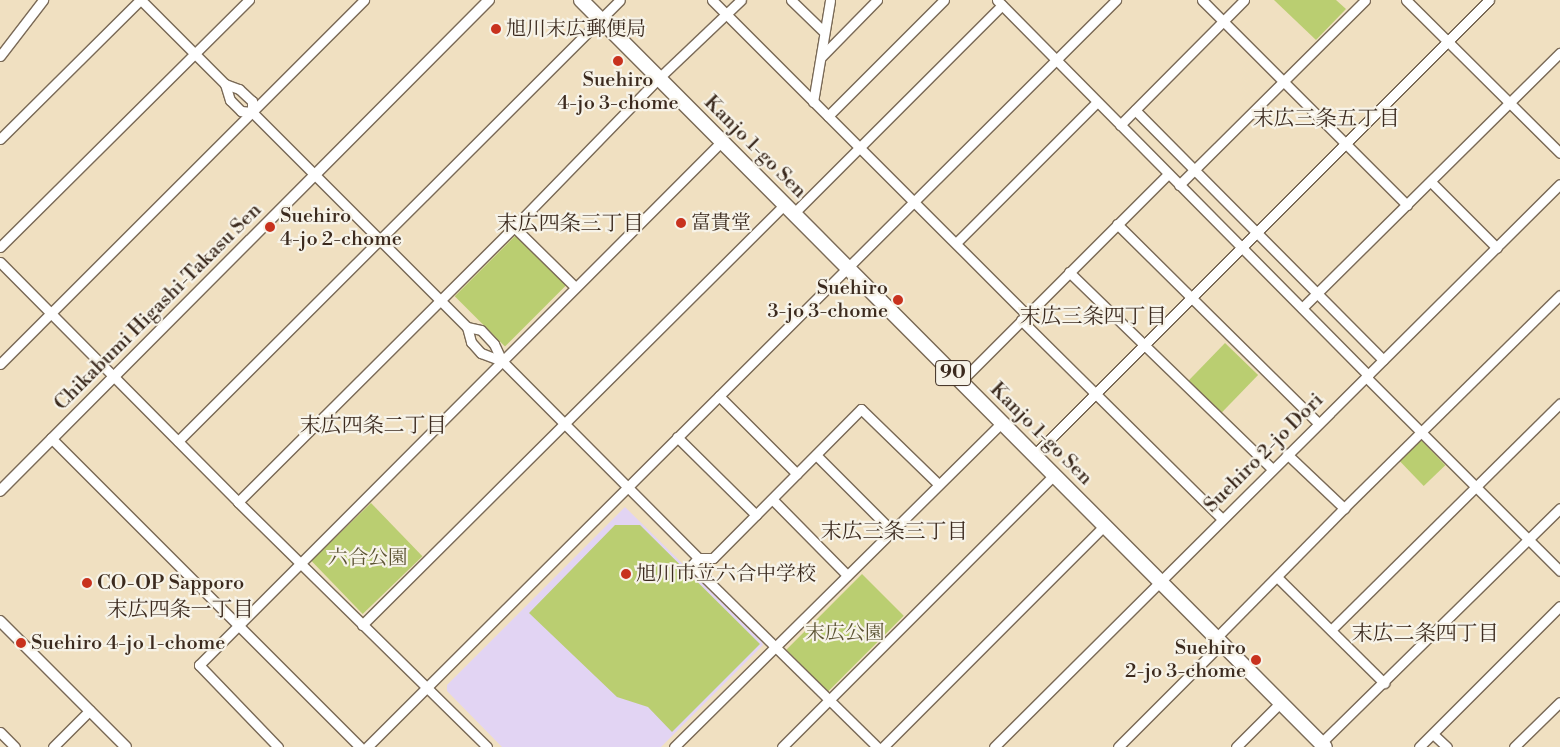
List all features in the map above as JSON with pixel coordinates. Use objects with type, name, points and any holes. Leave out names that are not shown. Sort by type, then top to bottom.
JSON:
[{"type":"main road","name":"Kanjo 1-go Sen","points":[[580,0],[1323,745]]},
{"type":"street","points":[[0,56],[43,0]]},
{"type":"street","points":[[0,139],[141,0],[225,84],[239,89],[252,101],[252,112]]},
{"type":"street","points":[[0,247],[249,0]]},
{"type":"street","points":[[0,364],[364,0]]},
{"type":"street","name":"Chikabumi Higashi-Takasu Sen","points":[[0,491],[489,0]]},
{"type":"street","points":[[178,441],[620,0]]},
{"type":"street","points":[[712,0],[913,203],[956,243],[1096,393],[1222,519]]},
{"type":"street","points":[[238,502],[514,227],[659,78],[741,0]]},
{"type":"street","points":[[791,0],[824,32]]},
{"type":"street","points":[[813,102],[830,0]]},
{"type":"street","points":[[820,57],[877,0]]},
{"type":"street","points":[[828,116],[944,0]]},
{"type":"street","points":[[367,747],[1116,0]]},
{"type":"street","points":[[1202,0],[1407,206]]},
{"type":"street","points":[[1120,125],[1244,0]]},
{"type":"street","points":[[1179,185],[1365,0]]},
{"type":"street","points":[[1406,0],[1560,153]]},
{"type":"street","points":[[1034,454],[1489,0]]},
{"type":"street","points":[[362,625],[564,422],[789,208],[859,149],[1000,2],[1302,308],[1421,433],[1560,571]]},
{"type":"street","points":[[1302,308],[1560,53]]},
{"type":"street","points":[[225,84],[230,100],[241,111],[252,112],[467,327],[471,342],[481,353],[502,361]]},
{"type":"street","points":[[956,243],[1097,102]]},
{"type":"street","points":[[1135,110],[1382,360]]},
{"type":"street","points":[[278,747],[199,666],[722,141]]},
{"type":"street","points":[[961,381],[1168,174]]},
{"type":"street","points":[[1431,182],[1497,248]]},
{"type":"street","name":"Suehiro 2-jo Dori","points":[[994,747],[1560,184]]},
{"type":"street","points":[[1117,224],[1318,423]]},
{"type":"street","points":[[514,227],[575,287]]},
{"type":"street","points":[[0,262],[238,502],[487,747]]},
{"type":"street","points":[[1069,272],[1142,346],[1272,469]]},
{"type":"street","points":[[1118,747],[1344,508],[1560,295]]},
{"type":"street","points":[[467,327],[481,330],[494,344],[502,361],[698,558],[713,558],[861,409],[938,484]]},
{"type":"street","points":[[719,396],[797,474]]},
{"type":"street","points":[[1331,630],[1560,403]]},
{"type":"street","points":[[674,747],[1002,422]]},
{"type":"street","points":[[677,436],[756,515]]},
{"type":"street","points":[[51,438],[360,747]]},
{"type":"street","points":[[1287,454],[1344,508]]},
{"type":"street","points":[[816,455],[891,530]]},
{"type":"street","points":[[782,747],[1054,475]]},
{"type":"street","points":[[772,499],[847,575]]},
{"type":"street","points":[[1323,745],[1560,508]]},
{"type":"street","points":[[883,747],[1104,526]]},
{"type":"street","points":[[698,558],[692,565],[877,747]]},
{"type":"street","points":[[1277,577],[1384,683]]},
{"type":"street","points":[[1419,747],[1560,606]]},
{"type":"street","points":[[0,621],[126,747]]},
{"type":"street","points":[[1236,747],[1281,702]]},
{"type":"street","points":[[1514,747],[1560,702]]},
{"type":"street","points":[[54,747],[90,710]]},
{"type":"street","points":[[0,732],[15,747]]},
{"type":"street","points":[[1433,734],[1447,747]]},
{"type":"shaded area","name":"旭川市立六合中学校","points":[[625,507],[763,645],[661,747],[502,747],[447,691],[447,685]]},
{"type":"green space","points":[[1274,0],[1336,0],[1346,9],[1316,40]]},
{"type":"green space","points":[[517,234],[567,284],[505,346],[455,296]]},
{"type":"green space","points":[[1225,343],[1258,375],[1221,414],[1187,382]]},
{"type":"green space","points":[[1421,440],[1445,465],[1424,486],[1399,461]]},
{"type":"green space","name":"六合公園","points":[[371,503],[422,556],[363,614],[311,561]]},
{"type":"green space","points":[[615,525],[640,525],[760,644],[672,732],[648,707],[617,697],[529,613]]},
{"type":"green space","name":"末広公園","points":[[862,574],[904,616],[828,691],[786,650]]},
{"type":"place","name":"旭川末広郵便局","points":[[496,29]]},
{"type":"place","name":"Suehiro 4-jo 3-chome","points":[[618,61]]},
{"type":"place","name":"富貴堂","points":[[681,223]]},
{"type":"place","name":"Suehiro 4-jo 2-chome","points":[[270,227]]},
{"type":"place","name":"Suehiro 3-jo 3-chome","points":[[898,300]]},
{"type":"place","name":"旭川市立六合中学校","points":[[626,574]]},
{"type":"place","name":"CO-OP Sapporo","points":[[87,583]]},
{"type":"place","name":"Suehiro 4-jo 1-chome","points":[[21,643]]},
{"type":"place","name":"Suehiro 2-jo 3-chome","points":[[1256,660]]},
{"type":"district","name":"末広三条五丁目","points":[[1326,119]]},
{"type":"district","name":"末広四条三丁目","points":[[570,224]]},
{"type":"district","name":"末広三条四丁目","points":[[1093,317]]},
{"type":"district","name":"末広四条二丁目","points":[[373,426]]},
{"type":"district","name":"末広三条三丁目","points":[[894,532]]},
{"type":"district","name":"末広四条一丁目","points":[[180,610]]},
{"type":"district","name":"末広二条四丁目","points":[[1425,634]]}]
